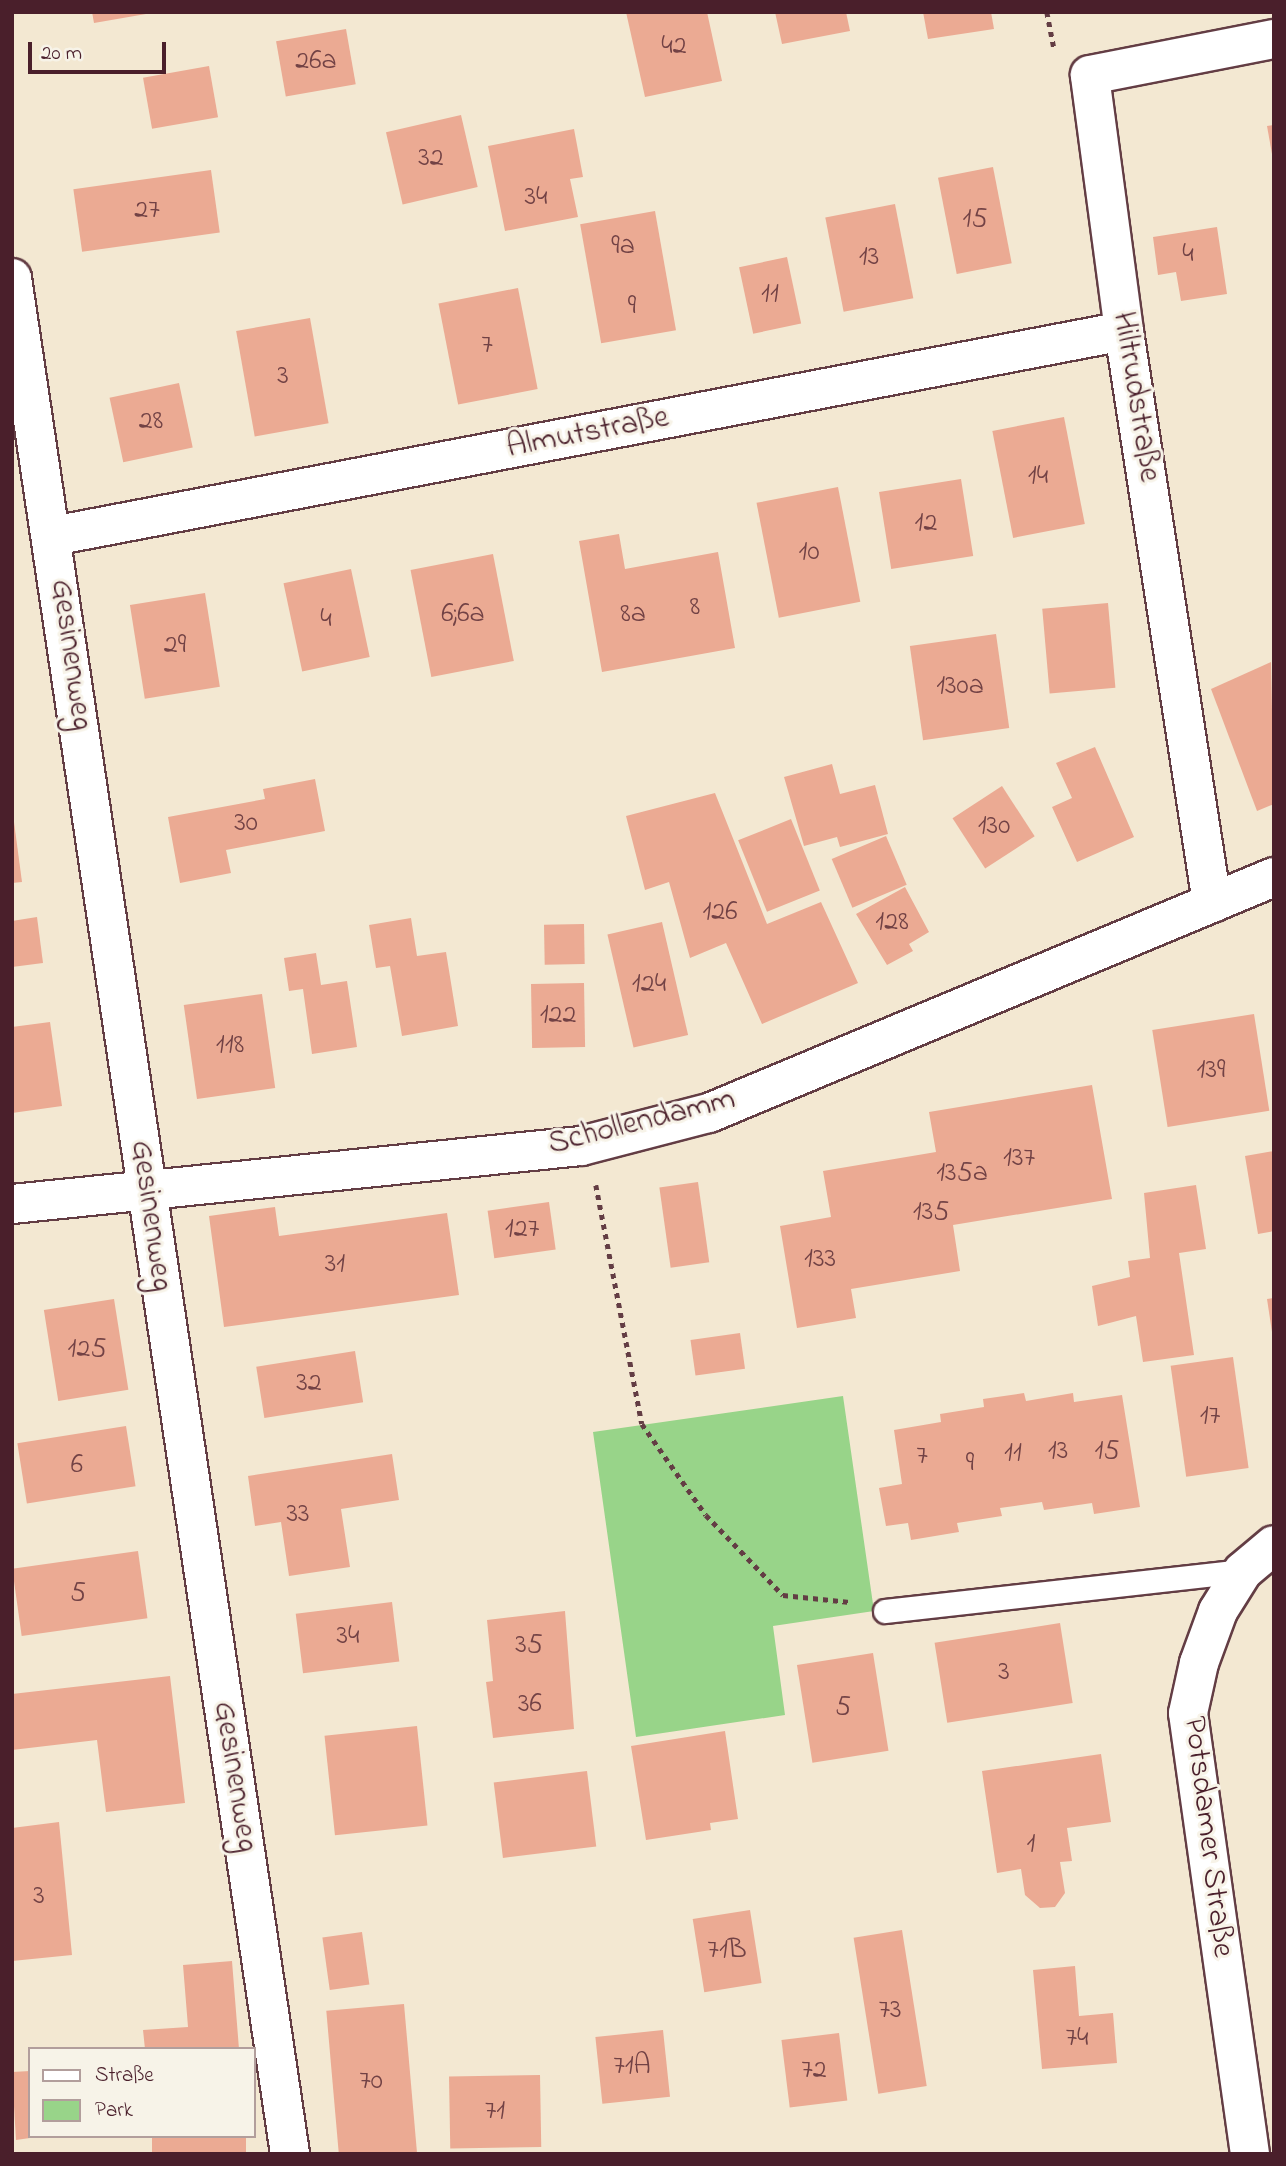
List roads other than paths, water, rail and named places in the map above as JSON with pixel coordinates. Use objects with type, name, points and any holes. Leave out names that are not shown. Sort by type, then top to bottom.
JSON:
[{"type":"street","name":"Hiltrudstraße","points":[[1212,903],[1124,331],[1090,75],[1274,39]]},
{"type":"street","name":"Gesinenweg","points":[[12,278],[53,536],[146,1188],[290,2154]]},
{"type":"street","name":"Almutstraße","points":[[53,536],[1124,331]]},
{"type":"street","name":"Schollendamm","points":[[12,1204],[588,1144],[709,1113],[1274,877]]},
{"type":"street","name":"Potsdamer Straße","points":[[1250,2154],[1188,1713],[1208,1637],[1242,1571],[1274,1545]]},
{"type":"lane","points":[[885,1611],[1242,1571]]}]
